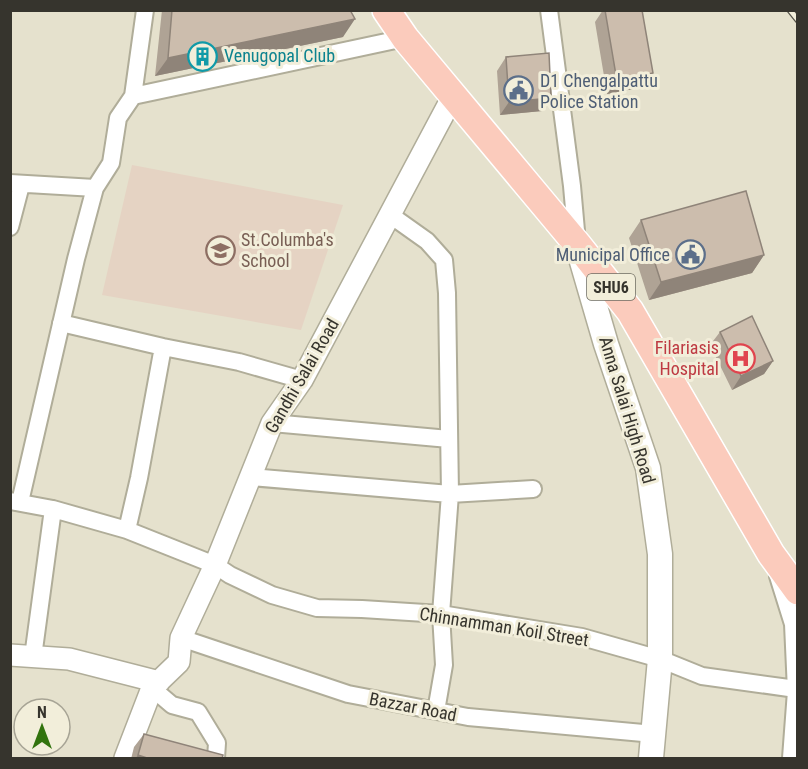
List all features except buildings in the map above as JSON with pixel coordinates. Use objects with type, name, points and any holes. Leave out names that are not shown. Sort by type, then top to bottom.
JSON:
[{"type":"main road","name":"SHU6","points":[[387,10],[405,38],[630,311],[771,554],[798,591]]},
{"type":"main road","name":"Anna Salai High Road","points":[[577,244],[606,344],[648,468],[660,554],[660,659],[651,759]]},
{"type":"street","points":[[15,502],[95,188],[111,163],[118,118],[133,96],[145,10]]},
{"type":"street","points":[[549,10],[572,186],[577,244]]},
{"type":"street","points":[[133,96],[405,38]]},
{"type":"street","name":"Gandhi Salai Road","points":[[125,759],[156,685],[179,662],[181,638],[215,565],[272,423],[302,380],[453,96]]},
{"type":"street","points":[[10,227],[16,184],[95,188]]},
{"type":"street","points":[[389,214],[427,241],[444,260],[447,293],[450,494],[441,614],[444,665],[436,711]]},
{"type":"street","points":[[61,323],[239,362],[302,380]]},
{"type":"street","points":[[127,530],[163,347]]},
{"type":"street","points":[[272,423],[449,439]]},
{"type":"street","points":[[250,477],[450,494],[533,489]]},
{"type":"street","name":"Chinnamman Koil Street","points":[[15,502],[53,508],[127,530],[215,565],[272,595],[316,608],[441,614],[582,637],[660,659],[702,676],[796,689]]},
{"type":"street","points":[[33,657],[53,508]]},
{"type":"street","points":[[771,554],[794,624],[796,689],[791,759]]},
{"type":"street","name":"Bazzar Road","points":[[181,638],[348,694],[468,717],[654,734]]},
{"type":"street","points":[[10,656],[69,659],[156,685],[172,705],[198,712],[217,743],[216,759]]},
{"type":"shaded area","name":"St.Columba's School","points":[[132,165],[343,205],[301,330],[102,295]]},
{"type":"railway","points":[[790,10],[798,20]]},
{"type":"place","name":"Venugopal Club","points":[[203,56]]},
{"type":"place","name":"D1 Chengalpattu Police Station","points":[[519,91]]},
{"type":"place","name":"St.Columba's School","points":[[220,250]]},
{"type":"place","name":"Municipal Office","points":[[691,255]]},
{"type":"place","name":"Filariasis Hospital","points":[[740,358]]}]
